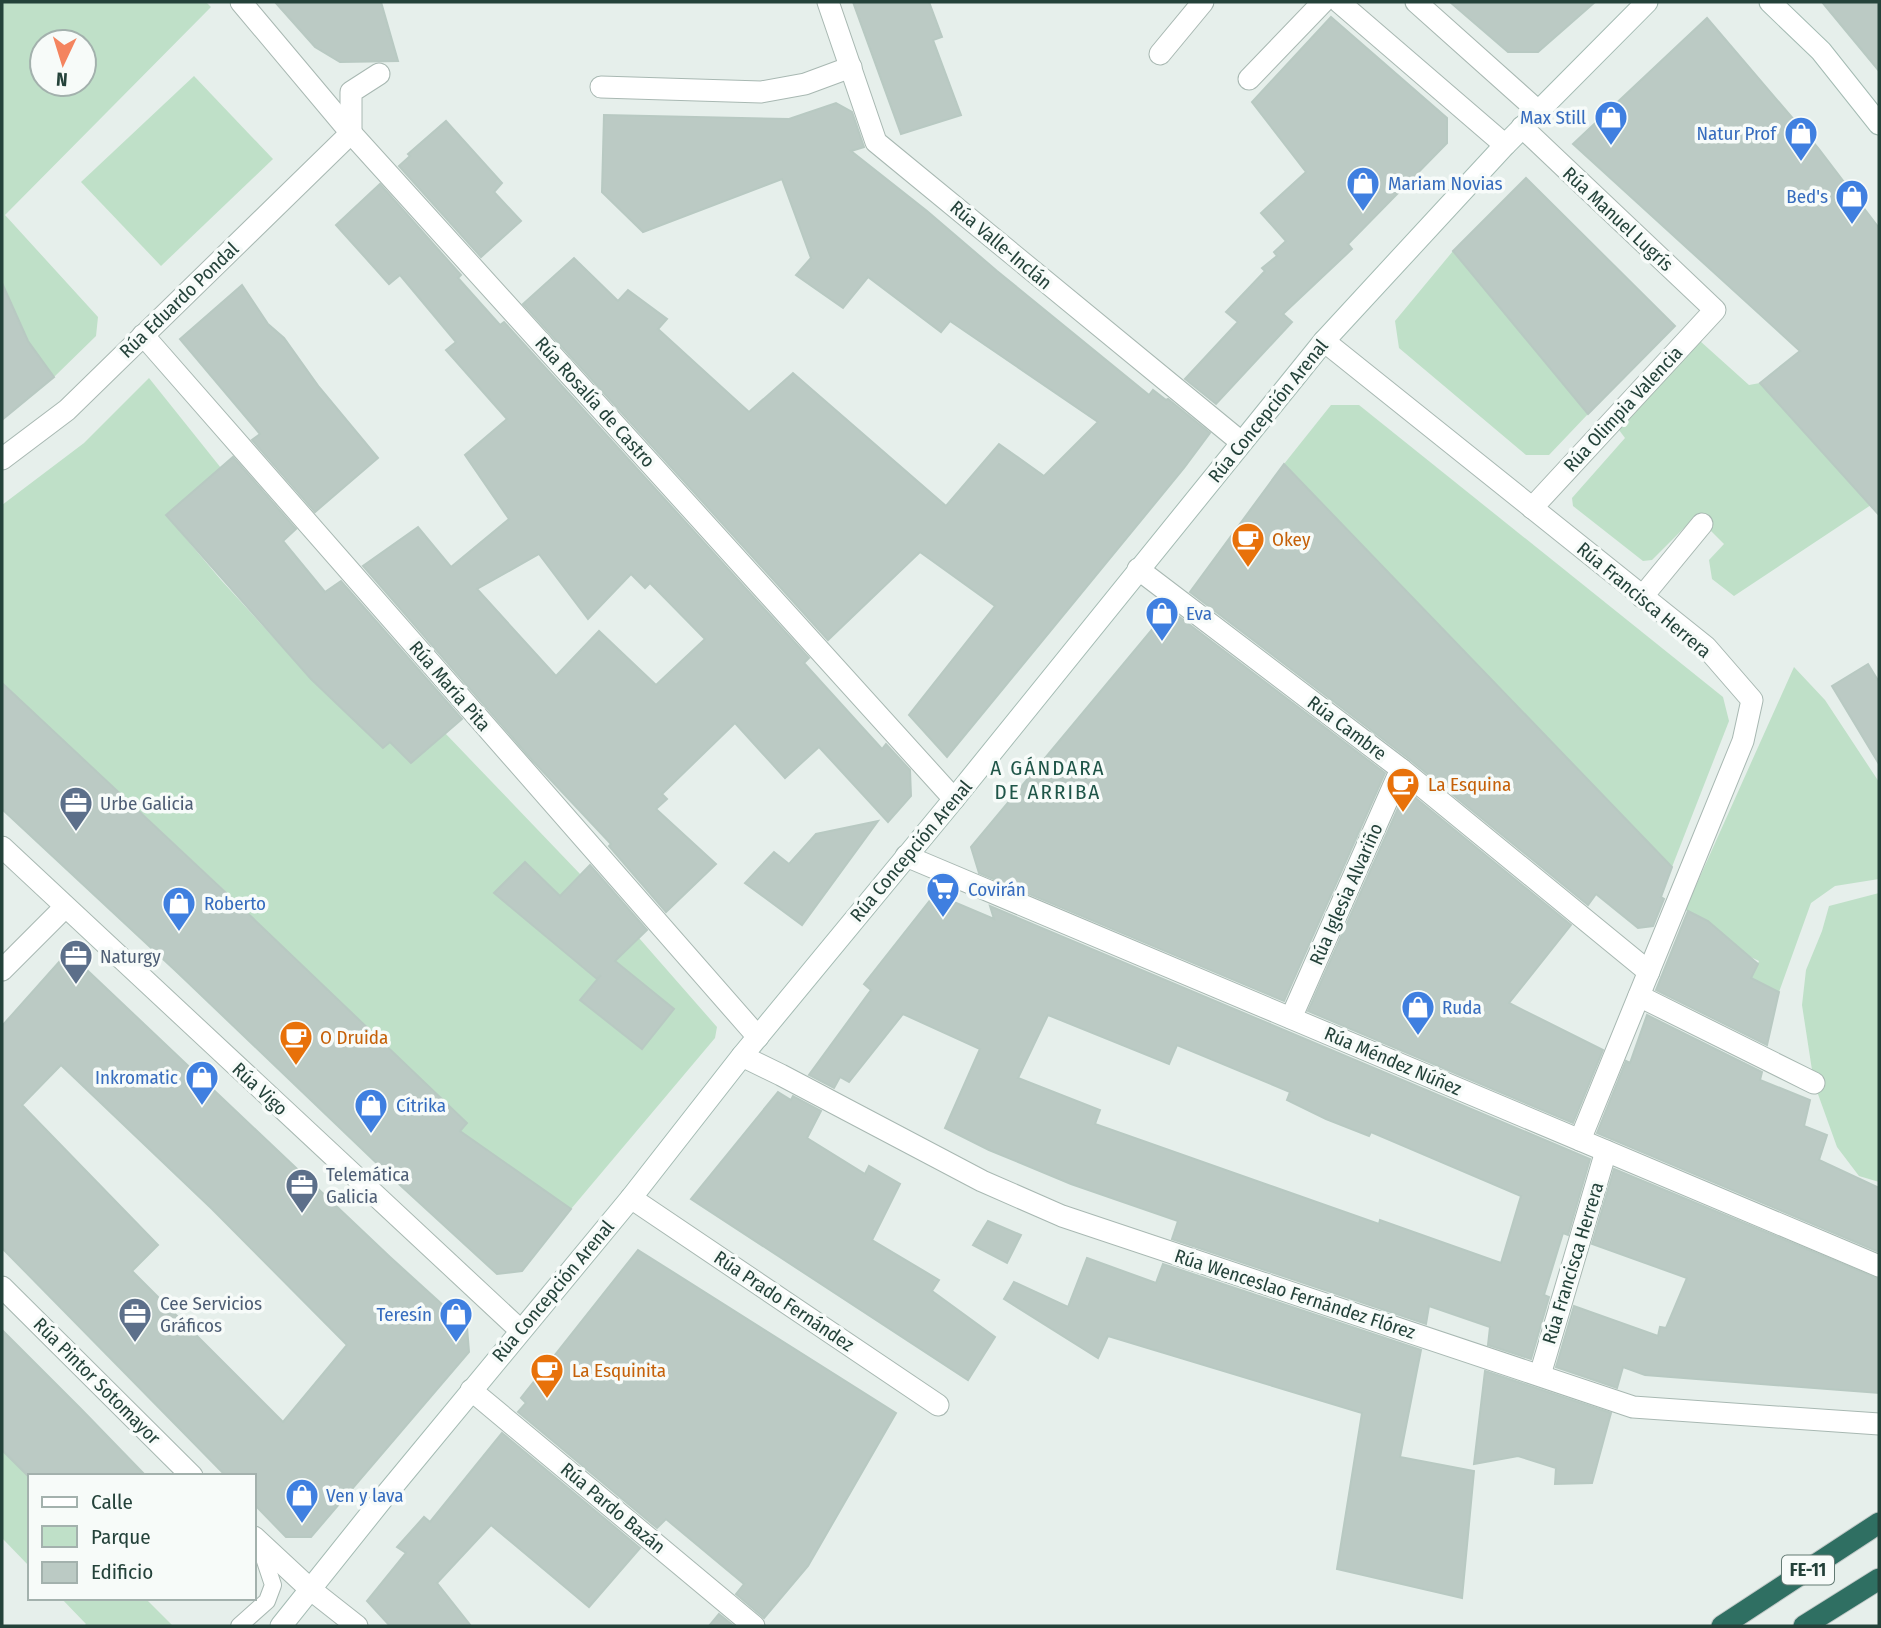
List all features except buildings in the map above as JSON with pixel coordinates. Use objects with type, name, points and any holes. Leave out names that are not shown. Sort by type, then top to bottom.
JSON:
[{"type":"highway","name":"FE-11","points":[[1722,1626],[1879,1524]]},
{"type":"highway","name":"FE-11","points":[[1804,1626],[1879,1579]]},
{"type":"street","name":"Rúa Rosalía de Castro","points":[[241,2],[351,133],[954,800]]},
{"type":"street","name":"Rúa Valle-Inclán","points":[[828,2],[876,142],[1241,442]]},
{"type":"street","points":[[1160,54],[1203,2]]},
{"type":"street","points":[[1249,79],[1323,2]]},
{"type":"street","points":[[1339,2],[1505,145]]},
{"type":"street","points":[[1416,2],[1538,111]]},
{"type":"street","name":"Rúa Concepción Arenal","points":[[281,1626],[1324,341],[1522,127],[1647,2]]},
{"type":"street","points":[[1770,2],[1821,51],[1879,124]]},
{"type":"street","points":[[601,88],[761,92],[805,83],[851,67]]},
{"type":"street","points":[[351,133],[351,92],[379,74]]},
{"type":"street","name":"Rúa Manuel Lugrís","points":[[1522,127],[1715,310]]},
{"type":"street","name":"Rúa Eduardo Pondal","points":[[3,454],[66,410],[351,133]]},
{"type":"street","name":"Rúa Olimpia Valencia","points":[[1532,508],[1715,310]]},
{"type":"street","name":"Rúa María Pita","points":[[143,335],[758,1037]]},
{"type":"street","name":"Rúa Francisca Herrera","points":[[1324,341],[1706,648],[1752,700],[1743,741],[1580,1140]]},
{"type":"street","points":[[1642,597],[1702,523]]},
{"type":"street","name":"Rúa Cambre","points":[[1138,569],[1401,769],[1649,972]]},
{"type":"street","name":"Rúa Iglesia Alvariño","points":[[1291,1018],[1401,769]]},
{"type":"street","name":"Rúa Vigo","points":[[2,847],[520,1330]]},
{"type":"street","name":"Rúa Méndez Núñez","points":[[906,856],[1879,1266]]},
{"type":"street","points":[[2,970],[65,907]]},
{"type":"street","points":[[1639,996],[1814,1083]]},
{"type":"street","name":"Rúa Wenceslao Fernández Flórez","points":[[742,1056],[982,1181],[1062,1216],[1633,1407],[1879,1423]]},
{"type":"street","name":"Rúa Francisca Herrera","points":[[1540,1375],[1606,1152]]},
{"type":"street","name":"Rúa Prado Fernández","points":[[631,1198],[937,1405]]},
{"type":"street","name":"Rúa Pintor Sotomayor","points":[[2,1287],[190,1474]]},
{"type":"street","name":"Rúa Pardo Bazán","points":[[471,1390],[754,1626]]},
{"type":"street","points":[[256,1539],[310,1589],[357,1626]]},
{"type":"lane","points":[[239,1626],[267,1601],[273,1585],[256,1539]]},
{"type":"green space","points":[[2,2],[206,2],[211,7],[5,215],[98,317],[96,336],[54,377],[28,341],[2,284]]},
{"type":"green space","points":[[194,76],[273,159],[161,266],[81,182]]},
{"type":"green space","points":[[1453,251],[1506,315],[1565,320],[1537,353],[1588,414],[1549,455],[1526,455],[1399,348],[1395,321]]},
{"type":"green space","points":[[1700,341],[1749,385],[1760,383],[1871,505],[1734,596],[1712,579],[1709,560],[1724,544],[1696,516],[1652,560],[1643,561],[1573,506],[1572,498],[1625,438],[1619,430]]},
{"type":"green space","points":[[149,378],[221,468],[166,515],[221,580],[315,683],[383,747],[390,742],[411,763],[445,733],[581,875],[560,896],[495,893],[597,979],[580,1000],[642,1049],[674,1009],[615,961],[639,938],[717,1027],[715,1038],[571,1209],[460,1131],[467,1123],[274,940],[214,1006],[176,972],[239,904],[2,683],[2,505],[84,443]]},
{"type":"green space","points":[[1331,405],[1359,405],[1723,697],[1729,721],[1672,867],[1284,464]]},
{"type":"green space","points":[[1794,667],[1825,700],[1879,782],[1879,879],[1835,886],[1811,903],[1779,992],[1751,978],[1759,961],[1742,953],[1708,921],[1685,910]]},
{"type":"green space","points":[[1879,893],[1879,1182],[1859,1176],[1837,1147],[1814,1083],[1802,1005],[1806,970],[1829,906]]},
{"type":"green space","points":[[2,1450],[28,1475],[28,1565],[2,1538]]},
{"type":"green space","points":[[63,1600],[147,1600],[173,1626],[84,1626],[86,1624]]},
{"type":"place","name":"Max Still","points":[[1611,147]]},
{"type":"place","name":"Natur Prof","points":[[1801,163]]},
{"type":"place","name":"Mariam Novias","points":[[1363,213]]},
{"type":"place","name":"Bed's","points":[[1852,226]]},
{"type":"place","name":"Okey","points":[[1248,569]]},
{"type":"place","name":"Eva","points":[[1162,643]]},
{"type":"place","name":"La Esquina","points":[[1403,814]]},
{"type":"place","name":"Urbe Galicia","points":[[76,833]]},
{"type":"place","name":"Covirán","points":[[943,919]]},
{"type":"place","name":"Roberto","points":[[179,933]]},
{"type":"place","name":"Naturgy","points":[[76,986]]},
{"type":"place","name":"Ruda","points":[[1418,1037]]},
{"type":"place","name":"O Druida","points":[[296,1067]]},
{"type":"place","name":"Inkromatic","points":[[202,1107]]},
{"type":"place","name":"Cítrika","points":[[371,1135]]},
{"type":"place","name":"Telemática Galicia","points":[[302,1215]]},
{"type":"place","name":"Cee Servicios Gráficos","points":[[135,1344]]},
{"type":"place","name":"Teresín","points":[[456,1344]]},
{"type":"place","name":"La Esquinita","points":[[547,1400]]},
{"type":"place","name":"Ven y lava","points":[[302,1525]]},
{"type":"district","name":"A GÁNDARA DE ARRIBA","points":[[1048,780]]}]
